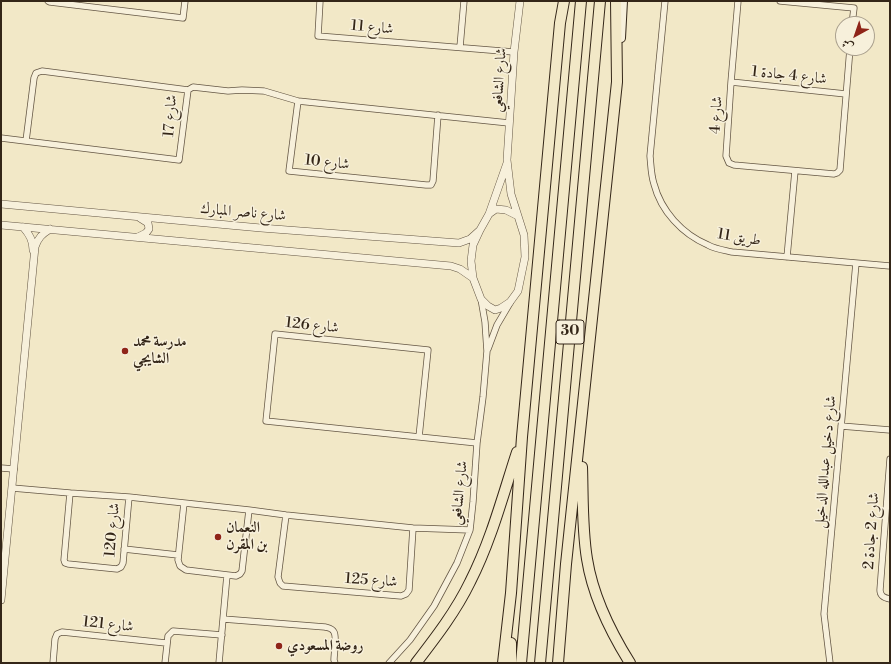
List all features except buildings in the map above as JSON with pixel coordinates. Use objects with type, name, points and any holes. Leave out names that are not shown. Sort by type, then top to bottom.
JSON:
[{"type":"highway","points":[[503,663],[511,593],[522,437],[563,1]]},
{"type":"highway","name":"30","points":[[521,663],[581,1]]},
{"type":"highway","name":"30","points":[[540,663],[600,1]]},
{"type":"highway","points":[[558,663],[566,564],[617,82],[616,1]]},
{"type":"highway","points":[[580,431],[584,533],[587,561],[594,588],[605,618],[630,663]]},
{"type":"highway","points":[[416,663],[431,644],[453,611],[470,582],[496,516],[522,437]]},
{"type":"highway","points":[[551,663],[566,564]]},
{"type":"highway","points":[[511,593],[511,663]]},
{"type":"main road","points":[[617,82],[624,1]]},
{"type":"street","points":[[48,1],[183,18],[185,1]]},
{"type":"street","name":"شارع 11","points":[[320,1],[318,36],[514,52]]},
{"type":"street","points":[[460,47],[464,1]]},
{"type":"street","name":"شارع الشافعي","points":[[487,352],[497,325],[510,302],[518,292],[526,257],[524,235],[511,194],[507,160],[514,52],[520,1]]},
{"type":"street","name":"طريق 11","points":[[665,1],[650,156],[653,184],[657,194],[662,204],[679,227],[697,240],[707,245],[732,252],[890,266]]},
{"type":"street","name":"شارع 4","points":[[738,1],[726,156],[729,163],[734,165],[795,171],[838,173],[840,170],[849,56]]},
{"type":"street","points":[[780,1],[854,8],[853,16]]},
{"type":"street","name":"شارع 17","points":[[1,138],[179,160],[188,90],[42,71],[36,73],[34,78],[26,141]]},
{"type":"street","name":"شارع 4 جادة 1","points":[[731,82],[846,94]]},
{"type":"street","points":[[188,90],[194,88],[228,91],[264,91],[298,101],[509,123]]},
{"type":"street","name":"شارع 10","points":[[298,101],[289,170],[426,185],[431,184],[433,181],[438,115]]},
{"type":"street","name":"شارع الشافعي","points":[[389,663],[419,629],[434,606],[457,563],[470,530],[477,443],[487,352],[485,322],[481,299],[473,278],[471,261],[472,250],[480,230],[489,214],[507,160]]},
{"type":"street","points":[[787,256],[795,171]]},
{"type":"street","name":"شارع ناصر المبارك","points":[[1,204],[261,228],[459,243],[470,239],[480,230]]},
{"type":"street","points":[[489,214],[496,209],[506,210],[518,216]]},
{"type":"street","points":[[138,237],[149,229],[148,223],[139,217]]},
{"type":"street","points":[[1,225],[451,266],[460,269],[473,278]]},
{"type":"street","points":[[23,227],[29,235],[33,245],[34,262]]},
{"type":"street","points":[[1,600],[3,558],[14,469],[34,262],[38,239],[50,229]]},
{"type":"street","name":"شارع دخيل عبدالله الدخيل","points":[[830,663],[824,614],[856,263]]},
{"type":"street","points":[[481,299],[495,310],[510,302]]},
{"type":"street","name":"شارع 126","points":[[419,437],[428,350],[275,334],[266,421],[419,437],[477,443]]},
{"type":"street","points":[[841,426],[890,430]]},
{"type":"street","name":"شارع 2 جادة 2","points":[[890,459],[888,514],[880,590],[883,597],[890,599]]},
{"type":"street","points":[[1,468],[14,469]]},
{"type":"street","name":"شارع 120","points":[[12,488],[129,497],[123,562],[121,568],[117,569],[65,563],[64,560],[70,493]]},
{"type":"street","points":[[129,497],[413,528],[470,530]]},
{"type":"street","points":[[184,503],[178,555],[178,563],[180,566],[183,569],[236,576],[242,571],[249,510]]},
{"type":"street","name":"شارع 125","points":[[286,515],[278,577],[283,586],[404,596],[409,590],[413,528]]},
{"type":"street","points":[[124,549],[178,555]]},
{"type":"street","points":[[219,663],[227,575]]},
{"type":"street","points":[[223,620],[330,628],[336,635],[335,663]]},
{"type":"street","points":[[165,663],[166,643],[168,636],[173,631],[222,636]]},
{"type":"street","name":"شارع 121","points":[[52,663],[55,639],[57,634],[62,632],[166,643]]},
{"type":"place","name":"مدرسة محمد الشايجي","points":[[125,351]]},
{"type":"place","name":"النعمان بن المقرن","points":[[218,537]]},
{"type":"place","name":"روضة المسعودي","points":[[279,646]]}]
